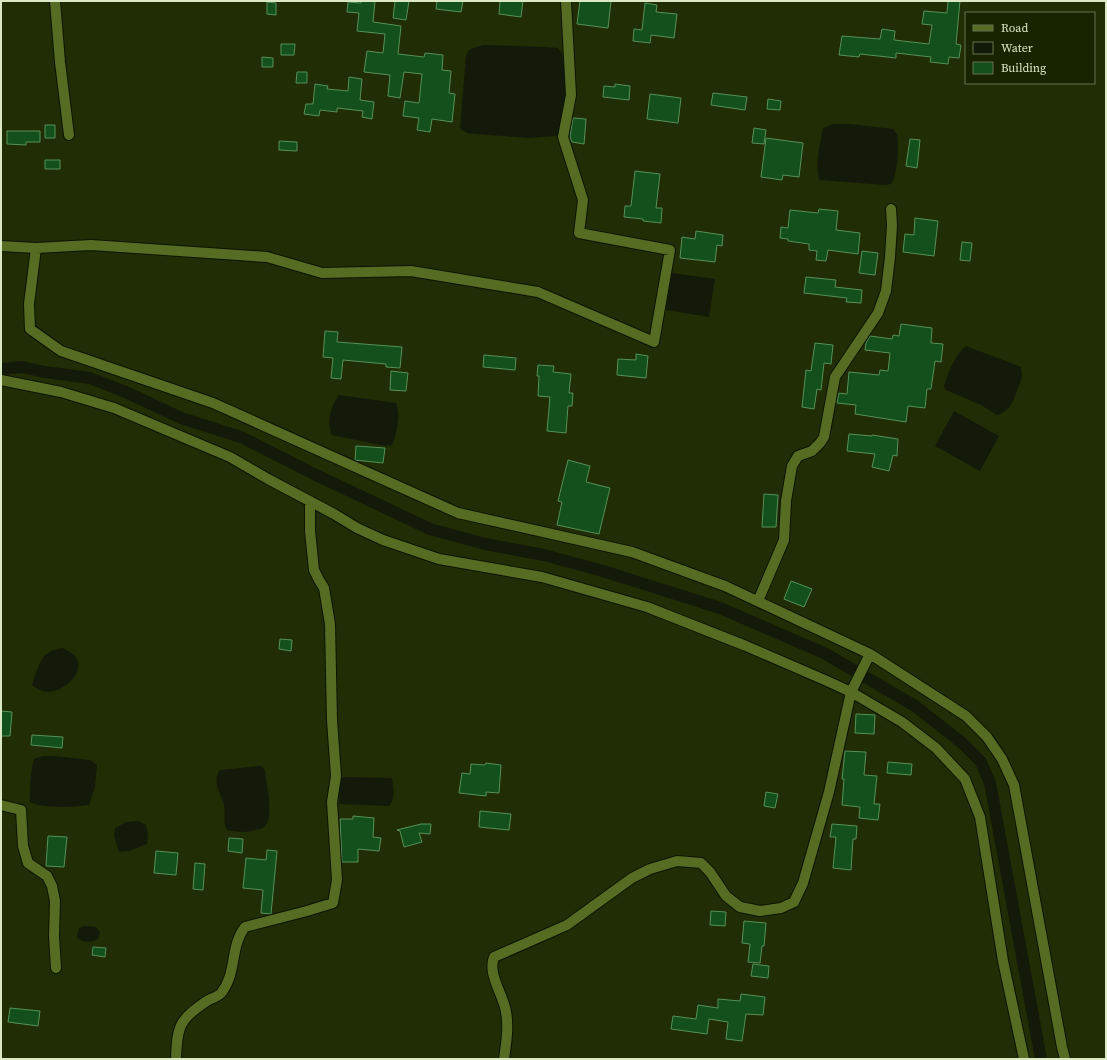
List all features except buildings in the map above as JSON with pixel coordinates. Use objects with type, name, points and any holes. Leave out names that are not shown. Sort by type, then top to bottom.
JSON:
[{"type":"street","points":[[55,1],[60,62],[69,135]]},
{"type":"street","points":[[1,246],[36,248],[91,245],[267,257],[322,274],[411,271],[538,292],[654,342],[670,250],[579,233],[583,200],[563,137],[571,96],[566,1]]},
{"type":"street","points":[[758,602],[784,540],[786,501],[792,466],[798,456],[812,451],[824,437],[835,377],[878,313],[886,291],[892,225],[891,209]]},
{"type":"street","points":[[36,248],[29,304],[30,329],[61,351],[213,403],[458,513],[632,552],[725,586],[870,654],[966,716],[987,737],[1002,759],[1014,785],[1062,1047],[1066,1059]]},
{"type":"street","points":[[1,380],[60,392],[114,408],[230,457],[357,528],[383,540],[439,558],[542,577],[646,606],[746,646],[851,692],[902,722],[936,748],[965,779],[980,817],[1003,961],[1024,1059]]},
{"type":"street","points":[[176,1059],[176,1038],[181,1022],[208,1000],[221,994],[230,977],[239,935],[245,927],[333,903],[337,880],[332,802],[336,776],[332,720],[330,624],[324,588],[314,570],[310,530],[310,501]]},
{"type":"street","points":[[504,1059],[508,1029],[506,1010],[497,986],[492,964],[494,957],[568,925],[632,878],[650,868],[677,861],[701,863],[710,872],[726,896],[740,906],[760,911],[781,908],[794,902],[803,883],[829,792],[851,692],[870,654]]},
{"type":"street","points":[[1,805],[22,810],[23,846],[28,863],[47,876],[52,886],[54,901],[56,968]]},
{"type":"water","points":[[483,45],[558,48],[562,53],[566,95],[564,117],[556,136],[529,138],[467,133],[460,129],[466,55],[470,49]]},
{"type":"water","points":[[833,124],[850,124],[893,129],[897,134],[898,153],[897,167],[891,184],[885,185],[819,180],[819,147],[823,128]]},
{"type":"water","points":[[672,273],[715,279],[709,317],[666,310]]},
{"type":"water","points":[[966,346],[1021,367],[1022,377],[1014,399],[1009,408],[1001,414],[997,415],[981,405],[946,390],[944,387],[955,359]]},
{"type":"water","points":[[339,395],[396,403],[398,424],[392,445],[386,446],[332,435],[329,425],[330,414]]},
{"type":"water","points":[[954,411],[999,436],[980,471],[935,446]]},
{"type":"water","points":[[63,648],[74,655],[78,661],[78,667],[73,679],[62,688],[49,692],[40,690],[32,685],[39,665],[45,656],[55,649]]},
{"type":"water","points":[[43,756],[90,760],[97,765],[95,787],[89,805],[50,807],[30,802],[31,775],[34,759]]},
{"type":"water","points":[[261,766],[265,770],[269,799],[269,814],[266,825],[261,829],[252,831],[241,832],[227,830],[225,824],[224,805],[216,780],[219,771]]},
{"type":"water","points":[[343,777],[392,778],[394,792],[393,800],[389,806],[339,804],[340,782]]},
{"type":"water","points":[[138,821],[146,825],[148,835],[147,844],[129,851],[119,852],[114,836],[115,828],[126,822]]},
{"type":"water","points":[[84,926],[96,927],[100,932],[98,939],[88,942],[77,938],[79,928]]},
{"type":"waterway","points":[[1,369],[22,367],[45,372],[90,378],[128,393],[181,418],[241,437],[316,475],[430,529],[485,544],[544,555],[603,571],[720,608],[824,653],[915,706],[961,742],[981,762],[990,783],[1041,1059]]}]
